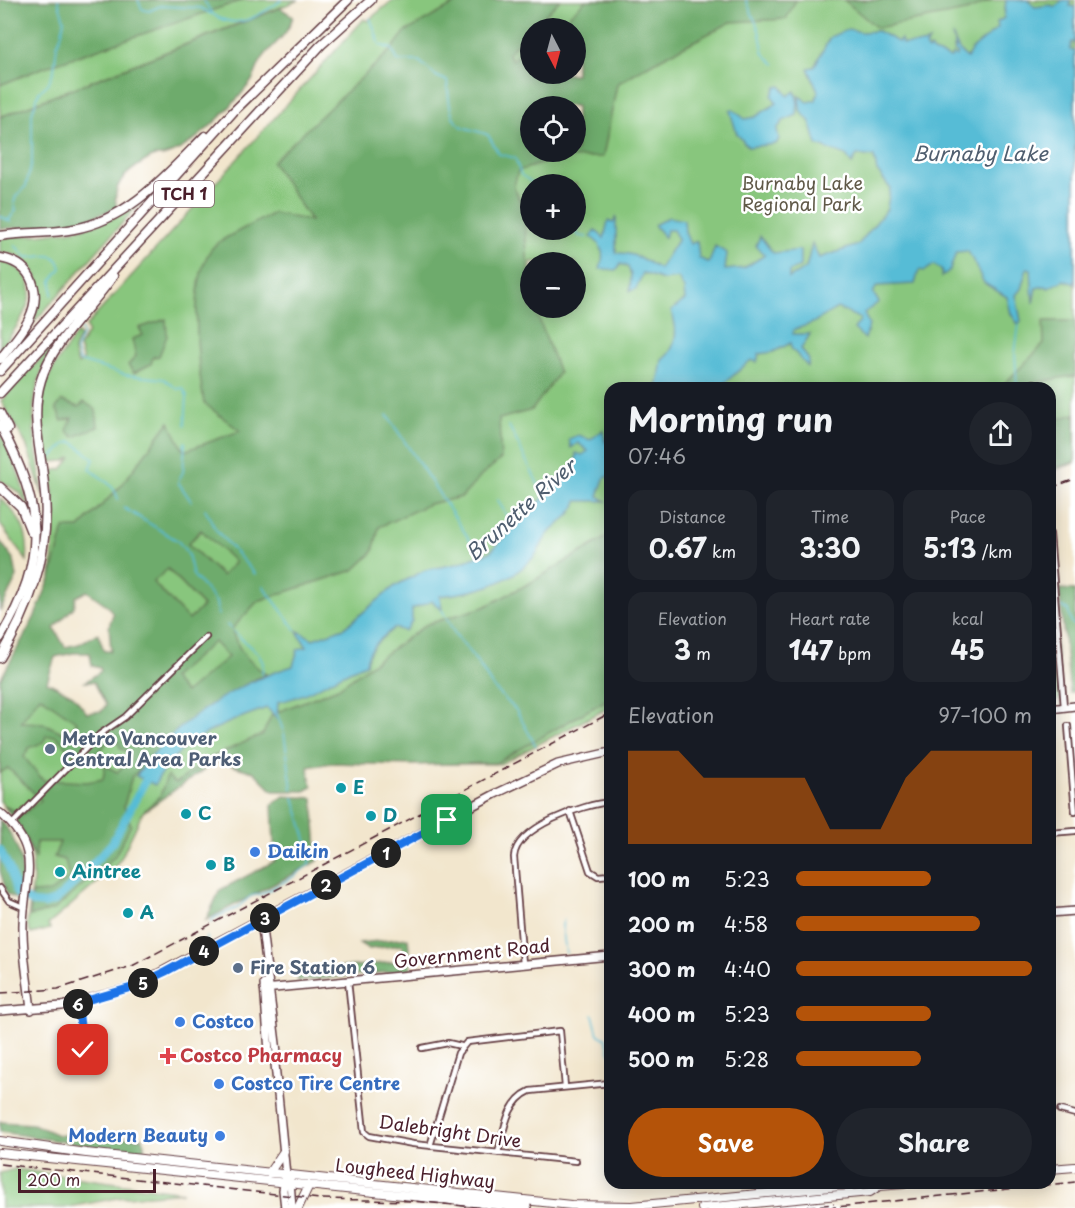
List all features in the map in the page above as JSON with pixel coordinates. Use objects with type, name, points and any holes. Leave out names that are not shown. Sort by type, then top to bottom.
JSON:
[{"type":"highway","name":"TCH 1","points":[[0,371],[233,112],[348,0]]},
{"type":"highway","name":"TCH 1","points":[[0,393],[321,45],[371,0]]},
{"type":"highway","points":[[0,236],[71,230],[105,221],[141,198],[233,112]]},
{"type":"highway","points":[[0,658],[27,609],[46,498],[36,421],[41,380],[55,351],[129,254]]},
{"type":"highway","points":[[0,258],[17,264],[27,272],[34,289],[35,300],[27,324],[0,359]]},
{"type":"highway","points":[[1,419],[33,484],[38,551],[24,591],[1,636]]},
{"type":"highway","points":[[0,487],[16,500],[26,516],[38,551]]},
{"type":"main road","name":"Lougheed Highway","points":[[0,1141],[269,1173],[309,1185],[527,1208]]},
{"type":"main road","points":[[269,1173],[284,1151]]},
{"type":"main road","name":"Lougheed Highway","points":[[0,1153],[542,1203],[606,1206],[687,1201],[808,1189]]},
{"type":"main road","points":[[1056,1169],[1075,1167]]},
{"type":"main road","points":[[298,1208],[309,1185]]},
{"type":"main road","points":[[701,1208],[756,1205],[870,1192],[872,1189]]},
{"type":"street","points":[[1056,603],[1065,707]]},
{"type":"street","points":[[12,824],[100,734],[125,717],[206,636]]},
{"type":"street","points":[[1056,708],[1075,706]]},
{"type":"street","points":[[1068,726],[1075,812]]},
{"type":"street","points":[[0,1011],[31,1010],[78,1003],[149,980],[545,769],[571,760],[604,753]]},
{"type":"street","points":[[523,964],[515,850],[524,836],[570,811],[604,803]]},
{"type":"street","points":[[570,811],[589,870],[598,876],[604,876]]},
{"type":"street","points":[[0,813],[12,824],[26,846],[29,861],[25,908],[31,1010]]},
{"type":"street","points":[[1056,833],[1075,831]]},
{"type":"street","points":[[0,888],[9,901],[25,908]]},
{"type":"street","points":[[1056,913],[1075,911]]},
{"type":"street","points":[[261,920],[267,989],[277,1052],[275,1064],[287,1180],[292,1208]]},
{"type":"street","name":"Government Road","points":[[267,989],[604,957]]},
{"type":"street","name":"Dalebright Drive","points":[[348,981],[364,1132],[369,1136],[430,1146],[576,1161]]},
{"type":"street","points":[[78,1003],[85,1070]]},
{"type":"street","points":[[422,1048],[441,1043],[461,1046],[473,1040],[560,1031],[565,1087]]},
{"type":"street","points":[[430,1146],[461,1046]]},
{"type":"street","points":[[498,1153],[515,1100],[530,1091],[604,1084]]},
{"type":"street","points":[[1060,1110],[1075,1114]]},
{"type":"street","points":[[285,1208],[287,1180]]},
{"type":"street","points":[[756,1205],[775,1192]]},
{"type":"street","points":[[687,1201],[701,1208]]},
{"type":"green space","points":[[0,0],[299,0],[0,117],[0,85],[42,68]]},
{"type":"green space","points":[[0,0],[243,0],[42,68],[0,85]]},
{"type":"green space","name":"Burnaby Lake Regional Park","points":[[393,0],[1075,0],[1075,463],[1056,470],[1056,382],[604,382],[604,710],[500,764],[331,763],[254,772],[216,761],[143,812],[121,858],[113,869],[48,925],[50,929],[31,934],[27,925],[33,881],[32,856],[20,827],[0,801],[0,754],[39,688],[111,731],[276,553],[136,467],[121,486],[79,528],[64,529],[51,577],[55,519],[51,471],[62,469],[72,457],[65,461],[49,462],[42,421],[43,393],[54,367],[77,333],[80,337],[74,352],[78,364],[83,361],[79,347],[88,332],[86,326],[364,19],[367,21]]},
{"type":"green space","points":[[462,0],[560,0],[542,18],[520,18],[520,41],[508,53],[512,60],[520,55],[520,84],[586,84],[586,18],[567,18],[586,0],[796,0],[786,19],[731,22],[650,64],[617,84],[603,157],[586,157],[586,96],[520,96],[520,162],[546,162],[518,171],[514,186],[520,201],[520,240],[526,240],[527,252],[520,252],[520,318],[539,318],[559,373],[532,410],[499,419],[501,459],[462,497],[429,504],[379,527],[373,552],[354,570],[258,601],[232,629],[244,655],[266,674],[197,716],[166,742],[132,776],[124,806],[131,825],[115,856],[54,910],[30,916],[32,893],[50,892],[69,878],[65,860],[54,857],[60,842],[36,842],[36,859],[20,827],[4,806],[23,814],[41,800],[8,768],[0,773],[0,680],[34,618],[51,577],[64,528],[79,528],[121,486],[169,422],[184,451],[240,431],[204,403],[197,345],[197,299],[200,277],[206,259],[219,242],[274,213],[311,221],[272,162],[392,49],[405,32]],"holes":[[[201,530],[235,562],[222,576],[188,544]],[[168,569],[203,606],[189,620],[153,582]],[[87,591],[108,606],[113,614],[109,626],[111,651],[104,651],[98,633],[79,644],[65,647],[54,628],[74,607],[76,597]],[[214,642],[228,657],[185,693],[172,678]],[[73,653],[90,653],[92,666],[100,668],[101,671],[85,682],[94,682],[106,705],[102,711],[87,713],[73,695],[47,682],[55,657]],[[40,696],[77,722],[68,735],[43,723],[21,722]],[[46,736],[56,736],[79,761],[96,757],[107,742],[117,741],[121,749],[129,752],[129,761],[117,772],[105,765],[103,779],[87,782],[43,780],[24,757],[29,748],[44,742]]]},
{"type":"green space","points":[[844,0],[992,0],[966,11],[877,28]]},
{"type":"green space","points":[[280,8],[293,16],[290,24],[283,36],[261,61],[253,79],[243,92],[193,141],[166,155],[154,156],[131,170],[117,190],[115,198],[117,208],[73,224],[0,229],[0,117]]},
{"type":"green space","points":[[142,201],[29,328],[38,303],[37,280],[33,269],[25,261],[14,255],[0,252],[0,238],[74,230],[109,220]]},
{"type":"green space","points":[[0,261],[17,268],[26,277],[30,288],[29,300],[24,313],[0,349]]},
{"type":"green space","points":[[166,319],[167,336],[159,356],[153,357],[151,364],[134,373],[128,365],[136,356],[132,339],[143,335],[139,328]]},
{"type":"green space","points":[[1043,321],[1075,321],[1075,376],[1040,382],[1006,382],[1044,344]]},
{"type":"green space","points":[[55,343],[38,382],[35,400],[35,435],[43,495],[26,444],[1,401]]},
{"type":"green space","points":[[62,401],[79,407],[84,402],[96,410],[98,427],[74,437],[67,431],[72,418],[62,421],[56,408]]},
{"type":"green space","points":[[1075,414],[1075,462],[1056,467],[1056,422],[1058,419]]},
{"type":"green space","points":[[0,431],[19,475],[31,514],[20,493],[0,480]]},
{"type":"green space","points":[[0,498],[13,511],[22,525],[27,541],[27,561],[0,524]]},
{"type":"green space","points":[[202,530],[235,562],[222,576],[188,544]]},
{"type":"green space","points":[[604,539],[604,701],[496,763],[413,765],[331,763],[308,767],[312,787],[305,791],[273,791],[254,772],[216,761],[143,812],[160,796],[167,776],[176,783],[212,757],[263,734],[272,714],[338,688],[427,624],[484,607],[530,583]]},
{"type":"green space","points":[[0,541],[14,560],[17,577],[0,611]]},
{"type":"green space","points":[[167,568],[203,606],[189,620],[153,582]]},
{"type":"green space","points":[[1059,589],[1075,590],[1075,692],[1070,693]]},
{"type":"green space","points":[[1056,650],[1061,699],[1056,701]]},
{"type":"green space","points":[[284,796],[313,798],[318,861],[206,920],[220,890],[275,861],[272,805]]},
{"type":"green space","points":[[0,820],[12,837],[20,858],[22,891],[19,901],[7,894],[0,871]]},
{"type":"green space","points":[[408,938],[411,970],[298,981],[297,972],[403,961],[402,945],[369,949],[359,943]]},
{"type":"green space","points":[[0,1122],[33,1124],[58,1135],[143,1138],[145,1154],[0,1132]]},
{"type":"green space","points":[[15,1169],[183,1192],[118,1198],[64,1208],[1,1208],[0,1173]]},
{"type":"water","name":"Burnaby Lake","points":[[1006,0],[1027,0],[1035,7],[1051,5],[1055,7],[1063,0],[1070,0],[1070,6],[1075,7],[1075,43],[1072,42],[1070,50],[1075,51],[1075,284],[1064,280],[1048,288],[1046,286],[1036,288],[1033,303],[1031,269],[1027,268],[1021,289],[1016,295],[1021,321],[1018,324],[1011,314],[1007,297],[984,283],[968,251],[956,252],[950,270],[941,277],[942,270],[934,265],[925,271],[919,270],[915,284],[877,286],[873,293],[879,302],[864,313],[869,325],[865,339],[854,329],[861,319],[837,308],[813,323],[793,330],[793,334],[810,334],[801,349],[809,360],[808,367],[791,348],[791,343],[773,352],[759,354],[757,362],[751,360],[726,382],[658,382],[662,360],[674,344],[675,324],[671,311],[685,300],[684,289],[678,278],[663,280],[643,273],[636,289],[630,291],[631,275],[628,267],[621,264],[616,270],[600,269],[602,251],[591,237],[595,230],[604,238],[608,221],[613,223],[616,218],[616,253],[633,255],[659,269],[678,239],[673,230],[667,230],[665,238],[654,225],[669,217],[684,220],[685,232],[690,244],[697,241],[699,258],[709,263],[715,246],[727,253],[725,270],[744,268],[765,255],[756,246],[760,236],[773,253],[800,250],[800,266],[789,272],[789,278],[806,268],[812,244],[819,258],[858,245],[887,209],[890,188],[877,171],[874,157],[857,155],[852,164],[846,156],[817,145],[810,122],[800,110],[799,96],[808,102],[816,100],[818,91],[808,68],[814,67],[830,37],[848,29],[861,32],[878,31],[898,42],[901,39],[902,44],[923,44],[929,41],[925,47],[928,50],[930,48],[933,52],[951,58],[952,54],[956,57],[958,54],[954,51],[956,48],[952,48],[955,47],[952,35],[959,50],[967,58],[971,50],[998,28],[997,22],[1004,18]]},
{"type":"water","points":[[781,86],[788,96],[795,91],[798,102],[797,115],[783,121],[777,129],[779,139],[776,144],[748,147],[737,134],[730,111],[732,109],[745,119],[755,117],[777,103],[772,96],[776,87]]},
{"type":"water","points":[[603,430],[604,479],[598,496],[604,501],[577,501],[569,514],[545,538],[535,556],[522,568],[490,586],[440,596],[442,610],[432,601],[412,609],[412,621],[405,631],[394,628],[384,636],[372,648],[366,664],[301,695],[278,702],[277,718],[267,708],[219,727],[203,736],[188,745],[175,757],[155,785],[136,776],[168,739],[206,708],[248,683],[293,666],[298,649],[307,647],[296,630],[313,639],[344,628],[395,586],[425,570],[456,564],[490,552],[548,493],[552,479],[564,481],[575,472],[576,453],[582,455],[588,451],[578,443],[571,448],[569,439],[579,435],[590,440]]},
{"type":"waterway","points":[[8,221],[16,210],[14,203],[16,196],[26,186],[32,161],[32,113],[39,92],[48,84],[54,70],[57,45],[64,20],[58,0]]},
{"type":"waterway","points":[[138,0],[142,9],[149,11],[160,6],[201,8],[211,14]]},
{"type":"waterway","points":[[203,0],[214,15],[233,22],[259,15],[282,0]]},
{"type":"waterway","points":[[746,0],[759,30],[764,54],[775,64]]},
{"type":"waterway","points":[[370,18],[380,45],[392,49],[398,61],[419,61],[436,76],[447,81],[451,112],[457,123],[488,135],[499,154],[515,158],[521,174]]},
{"type":"waterway","points":[[0,216],[11,222]]},
{"type":"waterway","points":[[15,245],[26,257],[52,256],[59,262],[61,268],[52,280],[52,295]]},
{"type":"waterway","points":[[1017,382],[1015,353],[1019,324]]},
{"type":"waterway","points":[[81,329],[83,333],[76,350],[79,361],[126,375],[164,379],[177,389],[183,388],[187,396],[185,425]]},
{"type":"waterway","points":[[387,415],[481,557]]},
{"type":"waterway","points":[[509,426],[545,498]]},
{"type":"waterway","points":[[52,457],[67,443],[73,442],[94,459],[90,469],[110,485],[118,499]]},
{"type":"waterway","points":[[185,442],[183,472],[178,482],[191,501]]},
{"type":"waterway","points":[[498,500],[513,528]]},
{"type":"waterway","points":[[124,508],[178,541],[188,554],[193,575],[216,602],[218,615]]},
{"type":"waterway","points":[[205,509],[216,530],[255,574]]},
{"type":"waterway","points":[[263,586],[296,630]]},
{"type":"waterway","points":[[1061,606],[1068,610],[1071,622],[1075,626]]},
{"type":"waterway","points":[[442,610],[455,634],[493,687],[516,710],[536,746]]},
{"type":"waterway","points":[[227,625],[258,653],[263,663],[262,676]]},
{"type":"waterway","points":[[277,714],[284,733],[292,789]]},
{"type":"waterway","name":"Brunette River","points":[[0,850],[10,870],[17,894],[33,903],[45,904],[55,901],[112,843],[150,772]]},
{"type":"waterway","points":[[210,923],[214,918],[237,908],[251,896],[262,894],[293,877],[309,865],[311,857],[294,797]]},
{"type":"waterway","points":[[564,919],[562,925],[566,953]]},
{"type":"waterway","points":[[593,1015],[598,1034],[604,1038]]},
{"type":"railway","points":[[1056,486],[1075,479]]},
{"type":"railway","points":[[0,993],[58,989],[132,966],[604,716]]},
{"type":"railway","points":[[0,1164],[320,1199],[412,1201],[485,1208]]},
{"type":"railway","points":[[1056,1184],[1075,1182]]},
{"type":"railway","points":[[827,1208],[1008,1189]]},
{"type":"railway","points":[[793,1208],[834,1204]]},
{"type":"place","name":"Metro Vancouver Central Area Parks","points":[[50,749]]},
{"type":"place","name":"E","points":[[341,788]]},
{"type":"place","name":"C","points":[[186,814]]},
{"type":"place","name":"D","points":[[371,816]]},
{"type":"place","name":"Daikin","points":[[255,852]]},
{"type":"place","name":"B","points":[[211,865]]},
{"type":"place","name":"Aintree","points":[[60,872]]},
{"type":"place","name":"A","points":[[128,913]]},
{"type":"place","name":"Fire Station 6","points":[[238,968]]},
{"type":"place","name":"Costco","points":[[180,1022]]},
{"type":"place","name":"Costco Pharmacy","points":[[168,1056]]},
{"type":"place","name":"Costco Tire Centre","points":[[219,1084]]},
{"type":"place","name":"Modern Beauty","points":[[220,1136]]},
{"type":"route","points":[[83,1050],[78,1003],[133,987],[165,972],[447,820]]}]
